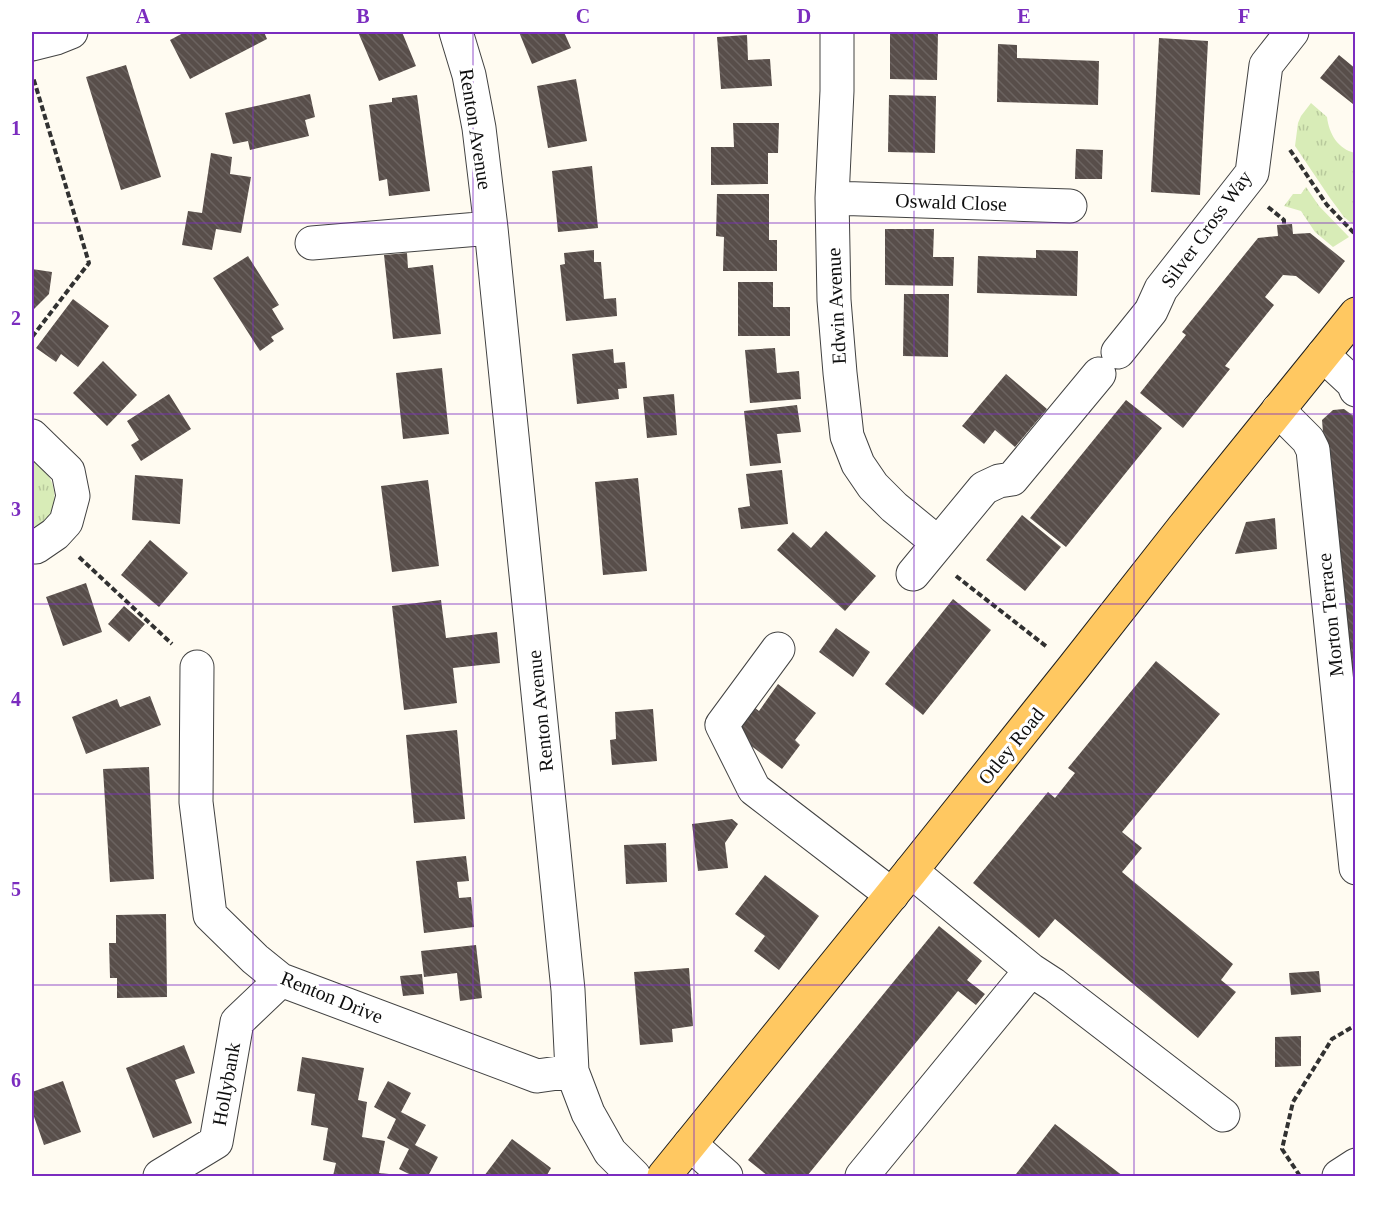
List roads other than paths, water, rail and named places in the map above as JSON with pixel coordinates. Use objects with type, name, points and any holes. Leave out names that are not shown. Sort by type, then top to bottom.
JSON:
[{"type":"main road","name":"Otley Road","points":[[664,1176],[902,883],[1356,314]]},
{"type":"street","points":[[32,44],[71,32]]},
{"type":"street","name":"Renton Avenue","points":[[456,32],[469,75],[479,128],[491,228],[568,990],[572,1071],[588,1113],[610,1152],[634,1176]]},
{"type":"street","name":"Edwin Avenue","points":[[837,32],[832,198],[834,300],[847,436],[858,464],[873,486],[894,507],[938,543]]},
{"type":"street","name":"Silver Cross Way","points":[[938,543],[984,488],[999,481],[1012,479],[1151,311],[1161,288],[1252,173],[1266,65],[1292,32]]},
{"type":"street","name":"Oswald Close","points":[[832,198],[1070,206]]},
{"type":"street","points":[[312,243],[491,228]]},
{"type":"street","points":[[1323,355],[1355,385]]},
{"type":"street","name":"Morton Terrace","points":[[1278,410],[1308,440],[1313,450],[1356,868]]},
{"type":"street","points":[[32,436],[68,471],[73,496],[66,522],[43,541]]},
{"type":"street","points":[[913,574],[938,543]]},
{"type":"street","points":[[778,649],[722,725],[754,789],[902,883],[1054,985],[1223,1115]]},
{"type":"street","name":"Renton Drive","points":[[197,667],[196,802],[210,915],[255,960],[281,980],[537,1076],[572,1071]]},
{"type":"street","points":[[862,1176],[1031,970]]},
{"type":"street","name":"Hollybank","points":[[160,1176],[216,1142],[237,1022],[281,980]]},
{"type":"street","points":[[690,1144],[726,1176]]},
{"type":"street","points":[[1339,1176],[1356,1165]]}]
